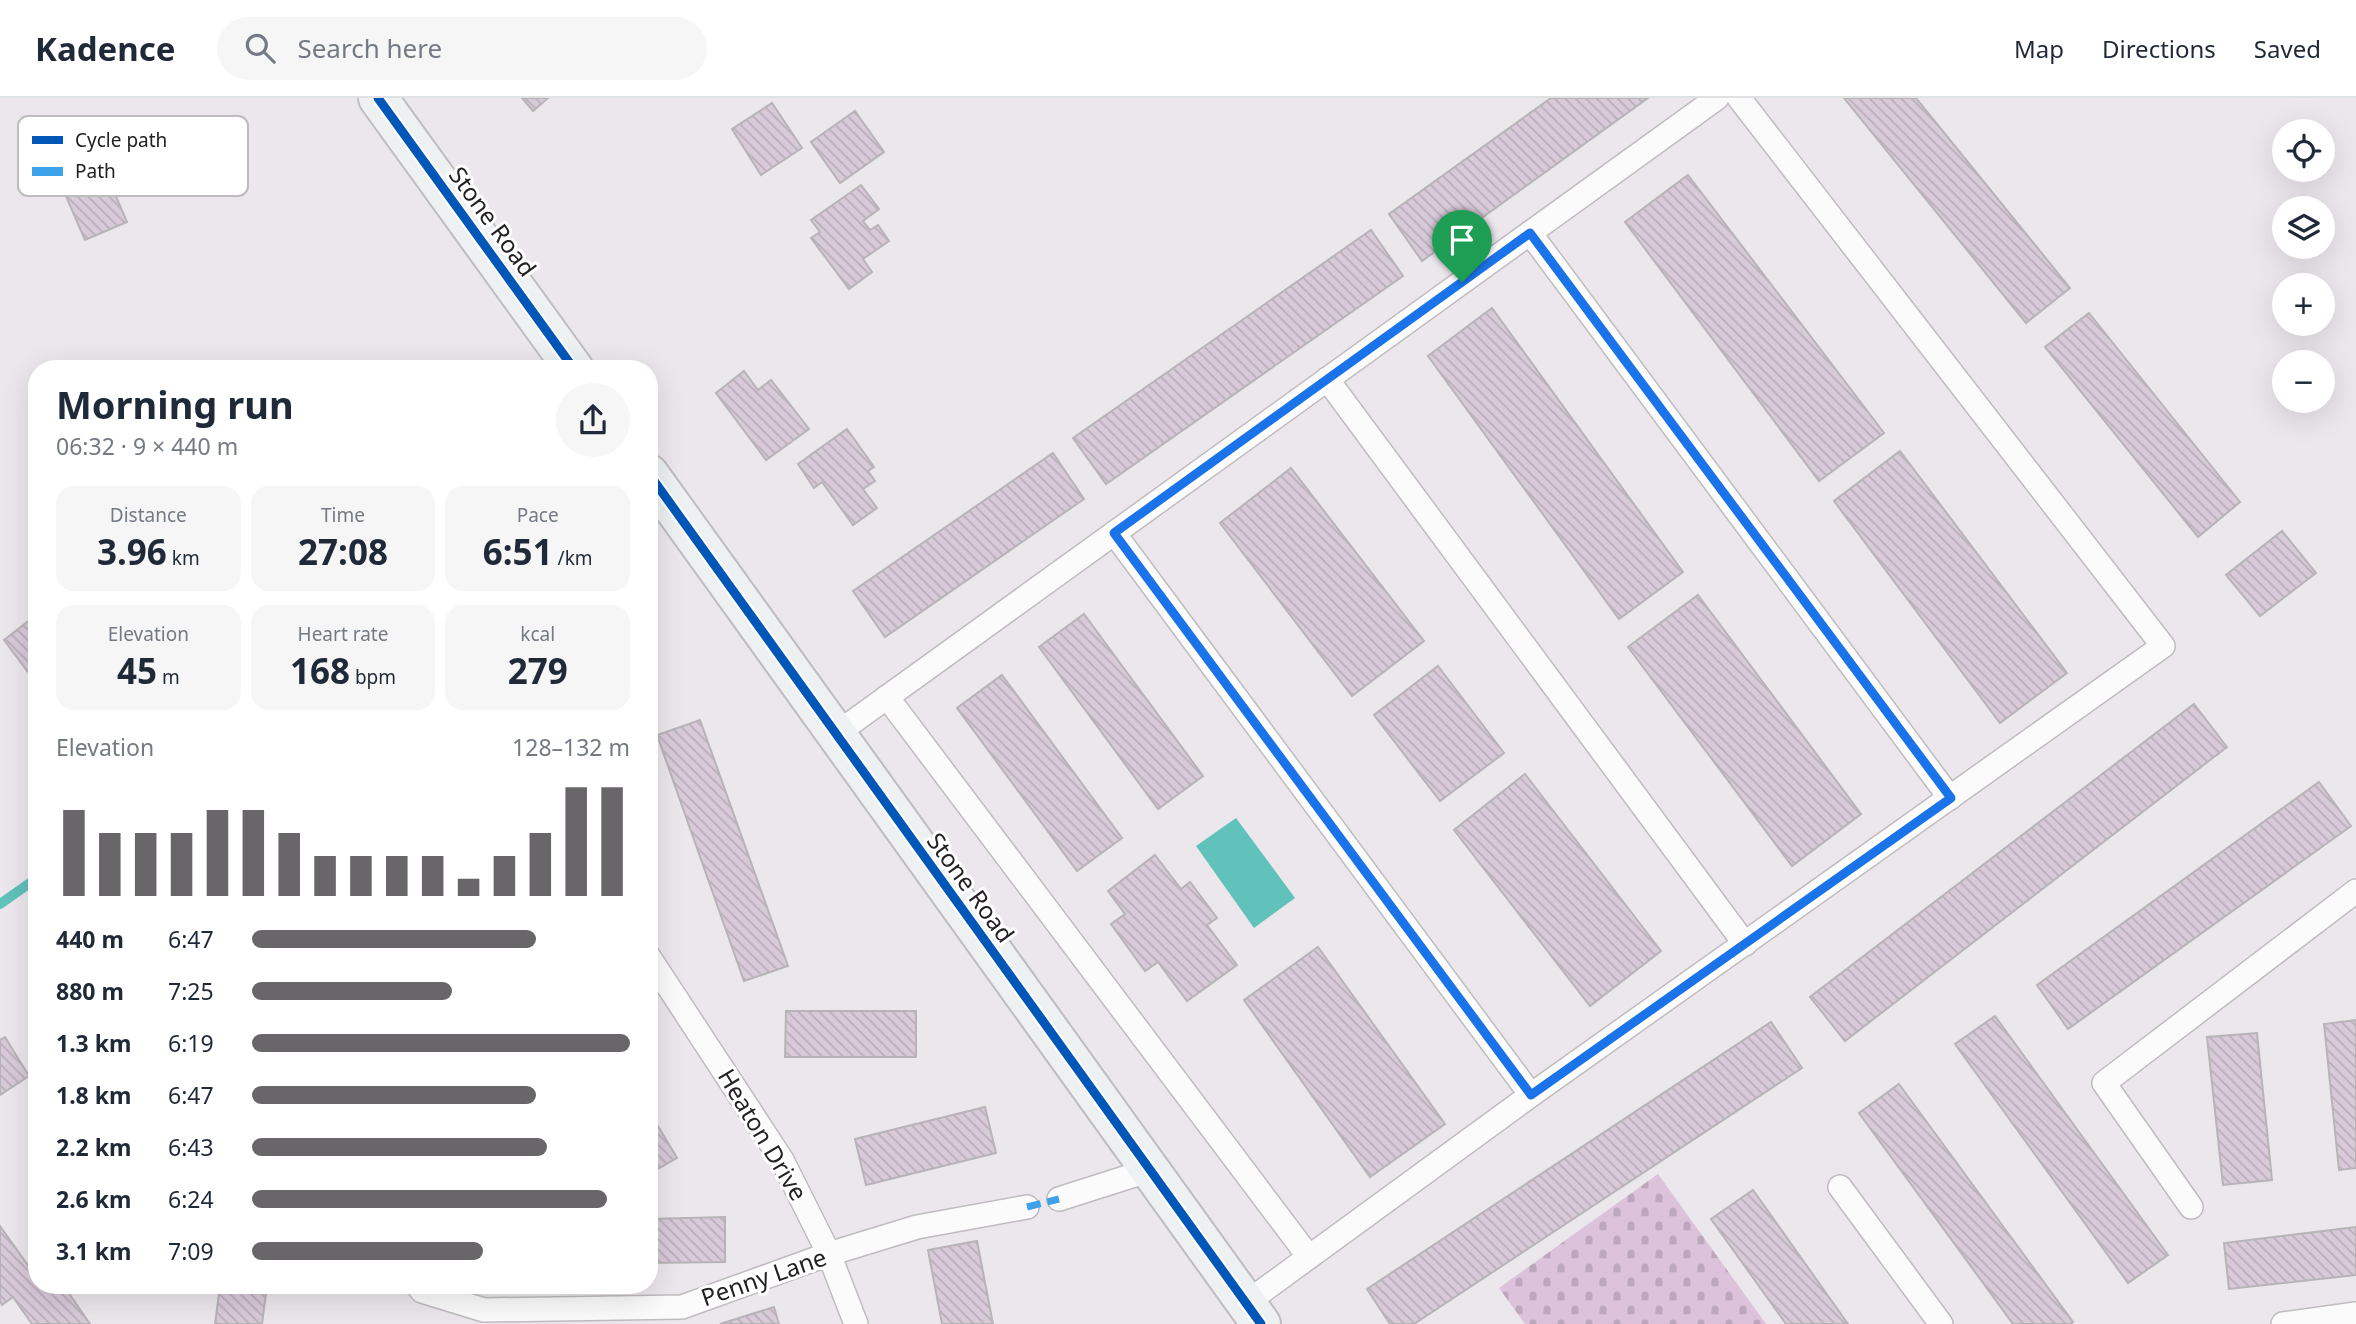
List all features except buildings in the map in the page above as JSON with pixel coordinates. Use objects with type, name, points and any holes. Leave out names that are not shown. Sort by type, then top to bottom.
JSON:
[{"type":"street","name":"Stone Road","points":[[378,98],[567,360]]},
{"type":"street","name":"Stone Road","points":[[658,487],[1253,1313]]},
{"type":"lane","points":[[836,734],[1717,98]]},
{"type":"lane","points":[[1253,1313],[1309,1256],[2163,646],[1739,98]]},
{"type":"lane","points":[[1530,233],[1951,798]]},
{"type":"lane","points":[[1327,379],[1745,944]]},
{"type":"lane","points":[[1114,533],[1531,1095]]},
{"type":"lane","points":[[887,697],[1309,1256]]},
{"type":"lane","points":[[2190,1208],[2104,1083],[2356,891]]},
{"type":"lane","name":"Heaton Drive","points":[[658,971],[782,1160],[829,1254],[856,1324]]},
{"type":"lane","points":[[1059,1199],[1150,1170]]},
{"type":"lane","points":[[1840,1187],[1941,1324]]},
{"type":"lane","name":"Penny Lane","points":[[432,1294],[484,1310],[682,1307],[829,1254],[917,1227],[1027,1207]]},
{"type":"lane","points":[[2283,1324],[2356,1314]]},
{"type":"green space","points":[[1658,1174],[1766,1324],[1525,1324],[1499,1288]]},
{"type":"water","points":[[1236,818],[1295,898],[1254,928],[1196,846]]},
{"type":"waterway","points":[[0,904],[28,884]]},
{"type":"marked path","points":[[1027,1207],[1059,1199]]},
{"type":"cycle path","points":[[378,98],[567,360]]},
{"type":"cycle path","points":[[658,486],[1261,1324]]},
{"type":"route","points":[[1530,233],[1951,798],[1531,1095],[1114,533],[1462,282],[1530,233]]}]
